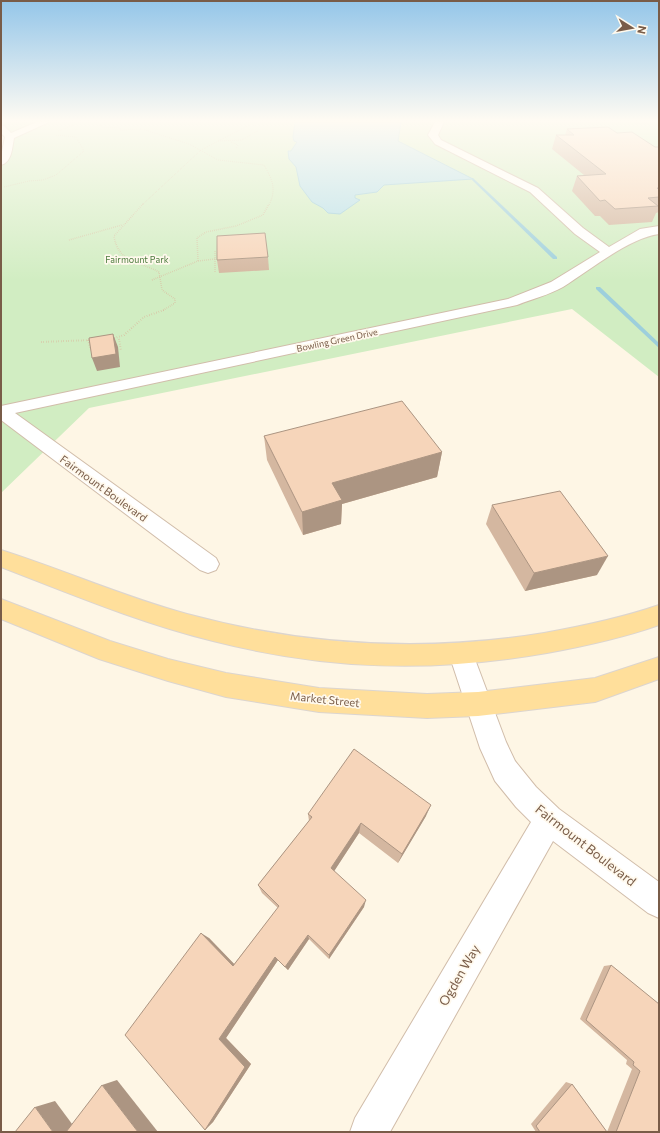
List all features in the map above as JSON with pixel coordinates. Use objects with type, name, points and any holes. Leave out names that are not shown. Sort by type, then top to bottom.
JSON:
[{"type":"main road","points":[[1,558],[148,612],[250,639],[321,650],[401,655],[461,654],[512,649],[570,639],[615,629],[659,615]]},
{"type":"main road","name":"Market Street","points":[[1,609],[137,661],[226,685],[289,696],[364,704],[427,706],[478,704],[595,690],[659,668]]},
{"type":"street","points":[[504,175],[534,190],[579,231],[608,252]]},
{"type":"street","name":"Bowling Green Drive","points":[[1,411],[512,302],[544,291],[569,278],[608,252],[644,232],[659,230]]},
{"type":"street","name":"Fairmount Boulevard","points":[[1,411],[72,465],[208,564]]},
{"type":"street","name":"Fairmount Boulevard","points":[[461,654],[494,748],[505,770],[526,797],[549,819],[659,902]]},
{"type":"street","name":"Ogden Way","points":[[369,1132],[549,819]]},
{"type":"path","points":[[4,186],[43,180],[56,175]]},
{"type":"path","points":[[111,339],[119,339],[141,319],[169,308],[175,303],[175,299],[162,290],[159,272],[150,266],[127,260],[117,251],[114,236],[150,196],[173,175]]},
{"type":"path","points":[[198,261],[197,238],[201,234],[207,231],[236,226],[263,215],[272,199],[273,180],[270,175]]},
{"type":"path","points":[[69,240],[123,225]]},
{"type":"path","points":[[215,251],[215,272]]},
{"type":"path","points":[[152,280],[198,261],[215,259]]},
{"type":"path","points":[[119,339],[121,351]]},
{"type":"path","points":[[88,340],[91,350]]},
{"type":"path","points":[[41,342],[95,340]]},
{"type":"green space","name":"Fairmount Park","points":[[1,175],[659,175],[659,377],[572,309],[89,408],[1,493]]},
{"type":"water","points":[[298,175],[465,175],[473,179],[384,185],[377,192],[355,195],[355,198],[360,200],[340,214],[328,213],[323,208],[312,202],[300,186]]},
{"type":"building","points":[[659,175],[659,188],[657,188],[659,190],[659,197],[648,198],[658,206],[615,209],[605,200],[600,201],[577,176]]},
{"type":"building","points":[[265,233],[268,257],[217,260],[217,236]]},
{"type":"building","points":[[113,334],[116,354],[92,358],[89,338]]},
{"type":"building","points":[[402,401],[442,452],[332,483],[342,500],[302,512],[264,436]]},
{"type":"building","points":[[560,491],[608,556],[534,573],[492,505]]},
{"type":"building","points":[[354,749],[431,805],[402,854],[361,823],[331,868],[366,900],[329,955],[308,935],[285,967],[275,957],[219,1039],[245,1067],[205,1130],[125,1035],[201,933],[233,966],[279,906],[258,885],[312,817],[308,814]]},
{"type":"building","points":[[611,965],[659,1004],[659,1132],[616,1132],[640,1071],[633,1065],[634,1062],[586,1020]]},
{"type":"building","points":[[572,1084],[607,1132],[540,1132],[536,1126]]},
{"type":"building","points":[[102,1085],[138,1132],[66,1132]]},
{"type":"building","points":[[35,1107],[53,1132],[15,1132]]},
{"type":"waterway","points":[[473,179],[555,258]]},
{"type":"waterway","points":[[598,288],[659,346]]}]
